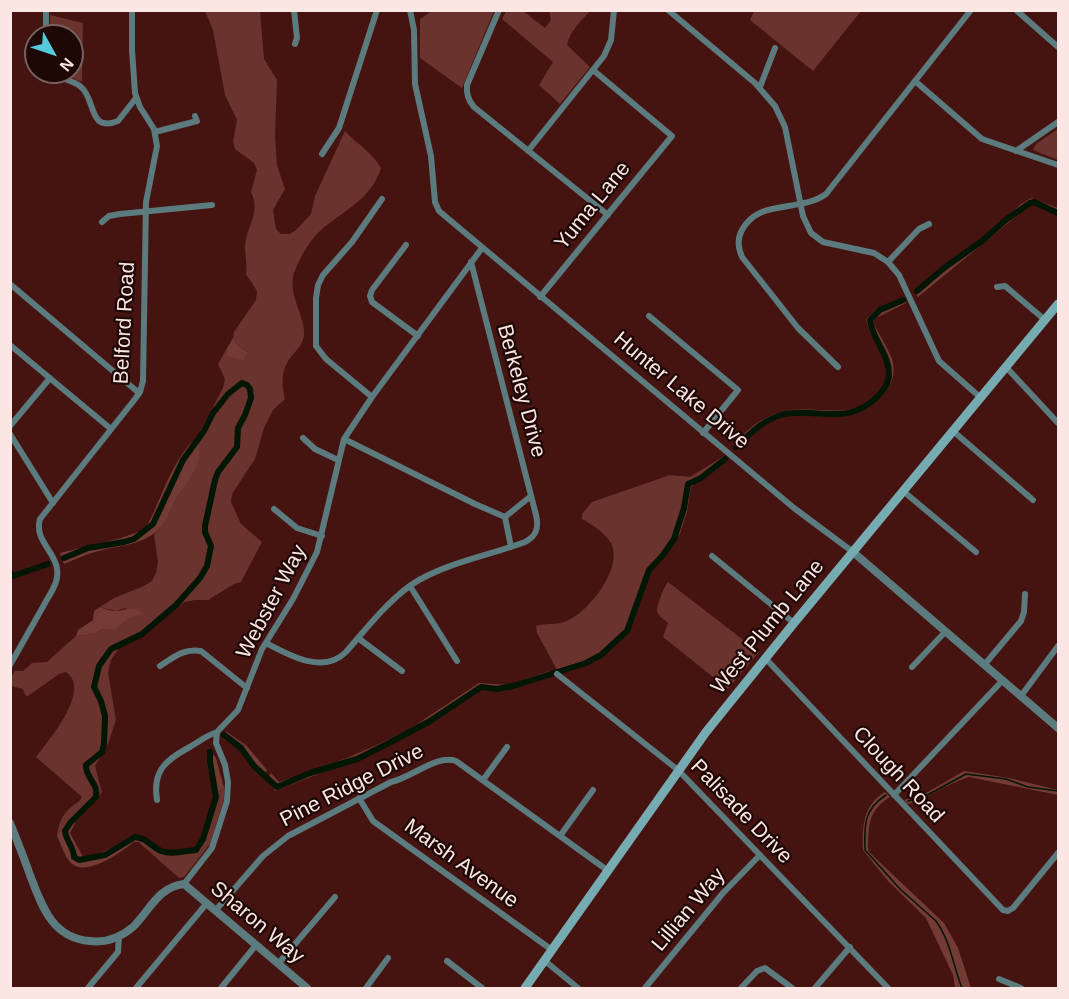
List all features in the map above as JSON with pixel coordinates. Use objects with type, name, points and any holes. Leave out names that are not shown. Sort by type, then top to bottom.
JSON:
[{"type":"main road","name":"West Plumb Lane","points":[[525,988],[678,770],[765,658],[1059,304]]},
{"type":"street","points":[[132,10],[132,50],[136,98],[155,132],[197,121],[195,116]]},
{"type":"street","points":[[294,10],[297,38],[295,44]]},
{"type":"street","points":[[322,154],[339,128],[377,10]]},
{"type":"street","name":"Hunter Lake Drive","points":[[410,10],[414,30],[415,84],[431,156],[435,202],[442,215],[794,508],[853,552],[1059,728]]},
{"type":"street","points":[[499,10],[467,85],[467,95],[474,107],[608,215]]},
{"type":"street","points":[[528,151],[608,49],[613,32],[614,10]]},
{"type":"street","points":[[668,10],[760,87],[775,106],[785,127],[806,226],[816,238],[830,245],[874,253],[888,262],[899,275],[939,361],[981,398]]},
{"type":"street","points":[[838,367],[786,314],[739,251],[740,233],[751,217],[762,211],[815,200],[826,194],[971,10]]},
{"type":"street","points":[[1016,10],[1059,47]]},
{"type":"street","points":[[760,87],[775,48]]},
{"type":"street","name":"Yuma Lane","points":[[540,297],[672,136],[593,70]]},
{"type":"street","points":[[915,81],[982,139],[1059,165]]},
{"type":"street","points":[[78,84],[88,94],[94,117],[103,122],[118,121],[136,98]]},
{"type":"street","points":[[1016,151],[1059,122]]},
{"type":"street","name":"Belford Road","points":[[10,665],[57,580],[57,564],[40,534],[40,519],[139,393],[144,373],[147,186],[157,146],[155,132]]},
{"type":"street","points":[[372,397],[326,359],[316,346],[316,298],[318,285],[323,275],[352,242],[382,199]]},
{"type":"street","points":[[102,222],[113,215],[212,205]]},
{"type":"street","points":[[888,262],[919,229],[928,224]]},
{"type":"street","points":[[406,245],[372,290],[370,296],[372,302],[418,336]]},
{"type":"street","name":"Webster Way","points":[[157,800],[158,775],[170,759],[203,737],[217,732],[238,710],[266,643],[293,599],[317,552],[344,440],[372,397],[482,248]]},
{"type":"street","name":"Berkeley Drive","points":[[471,262],[538,520],[537,530],[530,539],[511,547]]},
{"type":"street","points":[[10,284],[139,393]]},
{"type":"street","points":[[997,287],[1005,286],[1045,320]]},
{"type":"street","points":[[649,316],[738,390],[703,432]]},
{"type":"street","points":[[10,345],[111,429]]},
{"type":"street","points":[[1006,367],[1059,423]]},
{"type":"street","points":[[10,426],[50,378]]},
{"type":"street","points":[[953,431],[1033,500]]},
{"type":"street","points":[[10,434],[53,502]]},
{"type":"street","points":[[303,438],[315,449],[338,460]]},
{"type":"street","points":[[344,440],[506,517]]},
{"type":"street","points":[[903,491],[976,552]]},
{"type":"street","points":[[506,517],[531,496]]},
{"type":"street","points":[[274,509],[297,528],[322,536]]},
{"type":"street","points":[[266,643],[298,659],[312,662],[338,658],[390,603],[410,586],[437,572],[511,547],[506,517]]},
{"type":"street","points":[[712,556],[794,623]]},
{"type":"street","points":[[410,586],[457,661]]},
{"type":"street","points":[[985,664],[1021,621],[1025,594]]},
{"type":"street","points":[[912,667],[946,631]]},
{"type":"street","points":[[358,638],[402,671]]},
{"type":"street","points":[[1021,696],[1059,646]]},
{"type":"street","points":[[160,666],[183,652],[201,651],[247,688]]},
{"type":"street","name":"Clough Road","points":[[765,658],[1003,910],[1008,911],[1016,906],[1059,853]]},
{"type":"street","name":"Palisade Drive","points":[[557,674],[678,770],[888,988]]},
{"type":"street","points":[[894,795],[1003,680]]},
{"type":"street","points":[[10,823],[42,907],[52,922],[66,934],[84,941],[103,941],[119,936],[134,926],[163,892],[184,884],[212,848],[227,801],[228,782],[225,765],[216,742],[217,732]]},
{"type":"street","points":[[483,780],[507,747]]},
{"type":"street","name":"Pine Ridge Drive","points":[[216,911],[252,867],[275,845],[300,827],[391,782],[446,759],[456,761],[607,870]]},
{"type":"street","points":[[560,836],[593,790]]},
{"type":"street","name":"Marsh Avenue","points":[[359,798],[373,821],[552,950]]},
{"type":"street","name":"Lillian Way","points":[[645,988],[723,893],[760,855]]},
{"type":"street","name":"Sharon Way","points":[[184,884],[308,988]]},
{"type":"street","points":[[278,964],[335,897]]},
{"type":"street","points":[[136,988],[207,903]]},
{"type":"street","points":[[88,988],[117,952],[119,936]]},
{"type":"street","points":[[220,988],[256,945]]},
{"type":"street","points":[[815,988],[850,947]]},
{"type":"street","points":[[366,988],[388,958]]},
{"type":"street","points":[[447,961],[483,988]]},
{"type":"street","points":[[545,961],[578,988]]},
{"type":"street","points":[[741,988],[757,970],[765,968],[771,970],[792,988]]},
{"type":"street","points":[[999,979],[1021,988]]},
{"type":"shaded area","points":[[754,10],[861,11],[813,71],[750,20]]},
{"type":"shaded area","points":[[205,11],[260,11],[264,59],[277,80],[275,137],[277,165],[285,189],[273,210],[276,229],[281,234],[290,234],[296,230],[311,214],[315,196],[345,131],[369,153],[381,168],[371,188],[364,196],[313,239],[294,273],[293,289],[304,328],[303,340],[285,367],[283,390],[285,399],[273,410],[264,428],[255,459],[232,494],[231,502],[241,524],[262,542],[241,582],[208,600],[184,602],[144,635],[120,646],[111,660],[108,673],[116,720],[108,744],[95,766],[102,792],[96,801],[74,816],[57,836],[63,817],[82,797],[36,757],[66,715],[74,690],[73,680],[66,672],[59,674],[28,696],[25,695],[23,689],[11,686],[11,678],[15,671],[23,671],[32,663],[47,662],[76,636],[94,634],[103,629],[116,629],[131,617],[126,608],[116,611],[100,607],[152,581],[158,562],[154,535],[164,522],[198,462],[200,453],[196,439],[223,388],[225,379],[218,364],[226,350],[227,356],[248,352],[238,346],[233,338],[234,332],[256,300],[257,291],[246,274],[245,247],[255,205],[251,192],[257,170],[254,163],[235,149],[233,141],[237,120],[225,95],[213,30]]},
{"type":"shaded area","points":[[432,11],[494,11],[462,88],[420,58],[420,19]]},
{"type":"shaded area","points":[[506,11],[523,11],[545,28],[551,20],[549,11],[590,11],[573,31],[567,45],[590,67],[560,104],[539,85],[553,62],[502,19]]},
{"type":"shaded area","points":[[50,15],[83,23],[83,24],[50,24]]},
{"type":"shaded area","points":[[1058,129],[1058,160],[1033,149],[1036,144]]},
{"type":"shaded area","points":[[1031,198],[1058,208],[1058,214],[1035,203],[1030,205],[918,297],[915,291]]},
{"type":"shaded area","points":[[903,297],[906,303],[876,318],[873,322],[892,359],[894,371],[886,391],[878,399],[869,406],[848,415],[824,417],[798,415],[779,418],[759,429],[738,450],[733,445],[755,425],[774,414],[807,409],[846,410],[870,401],[881,391],[887,372],[886,362],[870,332],[866,319],[876,310]]},
{"type":"shaded area","points":[[233,338],[238,346],[248,352],[243,360],[227,356],[226,350]]},
{"type":"shaded area","points":[[196,439],[200,453],[195,469],[157,531],[145,539],[91,553],[64,564],[60,553],[121,538],[147,526],[174,467],[188,446]]},
{"type":"shaded area","points":[[724,456],[728,459],[701,478],[690,477]]},
{"type":"shaded area","points":[[670,475],[690,477],[681,514],[687,512],[680,534],[651,571],[629,633],[615,646],[609,645],[593,657],[556,668],[537,633],[536,626],[564,622],[583,610],[601,589],[612,565],[614,553],[611,543],[582,519],[582,514],[592,502]]},
{"type":"shaded area","points":[[690,477],[701,478],[691,487],[687,512],[681,514],[685,484]]},
{"type":"shaded area","points":[[668,582],[759,652],[728,689],[663,637],[668,623],[657,611]]},
{"type":"shaded area","points":[[100,607],[115,611],[132,609],[144,614],[131,617],[116,629],[103,629],[94,634],[76,636],[78,630],[93,620],[94,611]]},
{"type":"shaded area","points":[[609,645],[615,646],[595,662],[560,672],[556,668],[593,657]]},
{"type":"shaded area","points":[[549,671],[553,676],[504,691],[475,692],[455,707],[401,738],[359,758],[275,791],[268,778],[271,773],[279,782],[347,758],[381,743],[411,728],[479,683],[508,685]]},
{"type":"shaded area","points":[[226,731],[246,745],[241,750],[223,739]]},
{"type":"shaded area","points":[[246,745],[267,770],[262,776],[241,750]]},
{"type":"shaded area","points":[[209,749],[216,758],[224,788],[214,795],[207,763]]},
{"type":"shaded area","points":[[964,771],[1009,778],[1058,790],[1058,795],[969,777],[908,804],[904,800],[921,796]]},
{"type":"shaded area","points":[[224,788],[224,799],[210,844],[184,877],[179,878],[144,847],[148,845],[147,839],[158,849],[168,852],[186,851],[196,847],[200,844],[214,795]]},
{"type":"shaded area","points":[[885,792],[890,797],[877,808],[871,819],[869,852],[944,923],[958,948],[971,988],[955,988],[953,975],[926,918],[888,881],[863,850],[865,817],[872,803]]},
{"type":"shaded area","points":[[85,811],[77,819],[70,833],[83,857],[103,852],[132,836],[147,839],[148,845],[144,847],[139,842],[134,842],[103,862],[93,866],[77,866],[70,862],[64,853],[57,836],[74,816]]},
{"type":"waterway","points":[[917,291],[1030,203],[1034,202],[1058,213]]},
{"type":"waterway","points":[[736,447],[762,424],[781,415],[843,414],[866,406],[878,396],[886,386],[889,372],[886,358],[870,320],[880,310],[903,300]]},
{"type":"waterway","points":[[64,558],[88,548],[134,539],[153,524],[183,460],[204,431],[213,413],[228,394],[242,383],[247,385],[251,398],[238,428],[237,447],[218,472],[215,480],[205,526],[211,546],[207,566],[200,578],[176,605],[142,634],[111,649],[99,666],[94,687],[105,716],[104,744],[102,752],[86,765],[86,770],[96,788],[96,797],[65,831],[74,857],[79,860],[105,855],[135,837],[165,852],[196,850],[203,839],[216,797],[210,752]]},
{"type":"waterway","points":[[224,735],[241,748],[254,766],[277,787],[310,773],[357,759],[430,721],[481,687],[497,689],[513,686],[586,663],[601,655],[627,631],[649,570],[674,539],[684,508],[688,484],[701,478],[725,459]]},
{"type":"waterway","points":[[10,572],[13,576],[48,564]]},
{"type":"waterway","points":[[908,801],[922,798],[966,774],[1006,779],[1028,787],[1058,791]]},
{"type":"waterway","points":[[886,795],[869,812],[865,825],[865,850],[900,889],[936,921],[948,946],[962,988]]}]
